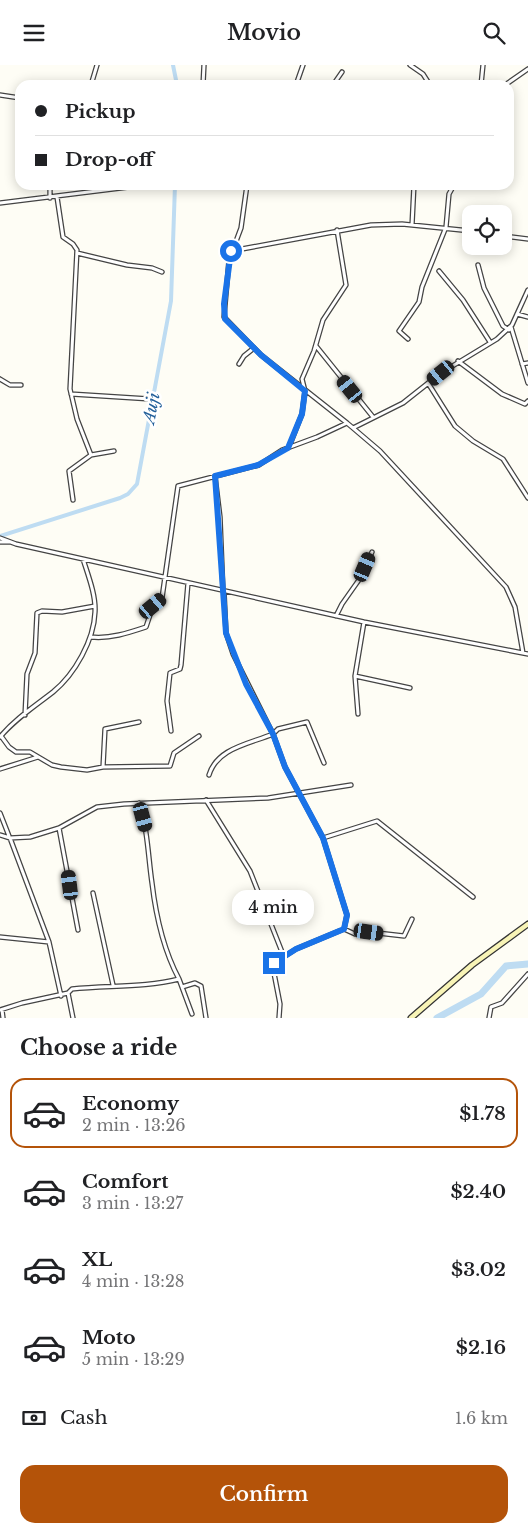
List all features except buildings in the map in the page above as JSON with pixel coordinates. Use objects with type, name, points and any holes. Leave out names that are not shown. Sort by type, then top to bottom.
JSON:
[{"type":"main road","points":[[411,1018],[472,965],[528,925]]},
{"type":"street","points":[[92,80],[97,65]]},
{"type":"street","points":[[204,65],[204,80]]},
{"type":"street","points":[[298,80],[303,65]]},
{"type":"street","points":[[410,65],[423,74],[427,80]]},
{"type":"street","points":[[482,80],[483,65]]},
{"type":"street","points":[[512,80],[528,69]]},
{"type":"street","points":[[336,80],[342,72]]},
{"type":"street","points":[[0,95],[15,97]]},
{"type":"street","points":[[50,190],[50,198]]},
{"type":"street","points":[[0,203],[108,190]]},
{"type":"street","points":[[246,190],[241,228],[231,251],[224,317],[254,348],[380,451],[506,587],[515,607],[523,653]]},
{"type":"street","points":[[412,225],[414,190]]},
{"type":"street","points":[[408,339],[399,331],[419,302],[422,287],[446,227],[449,194],[451,190]]},
{"type":"street","points":[[57,197],[63,237],[75,245],[77,253],[71,394],[77,419],[91,455]]},
{"type":"street","points":[[231,251],[337,230],[382,224],[462,230]]},
{"type":"street","points":[[288,448],[302,414],[305,391],[302,379],[316,346],[326,313],[346,285],[337,230]]},
{"type":"street","points":[[512,237],[528,239]]},
{"type":"street","points":[[77,253],[127,265],[152,268],[162,273]]},
{"type":"street","points":[[478,265],[484,288],[503,326],[510,328]]},
{"type":"street","points":[[440,271],[463,300],[490,342]]},
{"type":"street","points":[[353,428],[403,403],[458,361],[510,328],[528,290]]},
{"type":"street","points":[[517,314],[528,317]]},
{"type":"street","points":[[510,328],[528,383]]},
{"type":"street","points":[[316,346],[373,417]]},
{"type":"street","points":[[239,364],[244,356],[254,348]]},
{"type":"street","points":[[458,361],[502,394],[527,404]]},
{"type":"street","points":[[522,363],[528,363]]},
{"type":"street","points":[[0,379],[10,385],[21,385]]},
{"type":"street","points":[[428,383],[456,426],[473,441],[503,459],[528,498]]},
{"type":"street","points":[[71,394],[150,399]]},
{"type":"street","points":[[90,637],[102,638],[126,634],[146,627],[153,606],[162,598],[176,489],[181,485],[258,465],[288,448],[348,423]]},
{"type":"street","points":[[73,500],[69,471],[91,455],[114,451]]},
{"type":"street","points":[[215,476],[220,517],[223,591],[228,638],[246,684],[273,734],[285,767],[323,838],[347,915],[344,929]]},
{"type":"street","points":[[1,540],[336,616],[528,655]]},
{"type":"street","points":[[336,616],[360,577],[372,552]]},
{"type":"street","points":[[82,559],[95,605],[90,637],[73,670],[60,685],[25,715],[12,723],[0,737],[12,750],[30,752],[52,765],[88,770],[103,767],[170,766],[174,753],[199,736]]},
{"type":"street","points":[[171,731],[167,701],[170,673],[180,669],[181,665],[188,583]]},
{"type":"street","points":[[25,715],[27,674],[35,653],[38,613],[42,611],[62,612],[95,605]]},
{"type":"street","points":[[358,714],[355,676],[364,622]]},
{"type":"street","points":[[355,676],[410,688]]},
{"type":"street","points":[[103,767],[105,729],[139,722]]},
{"type":"street","points":[[209,775],[212,766],[222,754],[273,734],[278,729],[308,722],[324,763]]},
{"type":"street","points":[[0,769],[38,757]]},
{"type":"street","points":[[0,835],[30,837],[59,828],[97,807],[299,794],[350,785]]},
{"type":"street","points":[[206,801],[250,871],[284,957]]},
{"type":"street","points":[[139,803],[146,827],[157,920],[170,961],[192,1014]]},
{"type":"street","points":[[0,813],[49,942],[61,995]]},
{"type":"street","points":[[323,838],[377,821],[473,897]]},
{"type":"street","points":[[59,828],[78,930]]},
{"type":"street","points":[[93,893],[101,939],[113,985]]},
{"type":"street","points":[[279,1018],[280,1003],[273,965],[296,949],[344,929],[355,934],[369,932],[404,936],[412,919]]},
{"type":"street","points":[[0,937],[49,942]]},
{"type":"street","points":[[489,1018],[491,1007],[502,1003],[528,974]]},
{"type":"street","points":[[2,1018],[1,1010],[22,1003],[68,993],[72,989],[113,985],[155,985],[179,979]]},
{"type":"street","points":[[182,987],[195,983],[201,986],[206,1018]]},
{"type":"street","points":[[68,993],[73,1018]]},
{"type":"waterway","name":"Auji","points":[[173,65],[176,80]]},
{"type":"waterway","name":"Auji","points":[[0,536],[120,498],[128,494],[137,484],[171,301],[175,190]]},
{"type":"waterway","points":[[437,1018],[481,994],[506,966],[528,964]]},
{"type":"route","points":[[231,251],[224,304],[225,319],[261,355],[305,391],[302,414],[288,448],[258,465],[215,476],[220,517],[226,633],[246,684],[273,734],[285,767],[323,838],[347,915],[344,929],[296,949],[274,963]]}]
